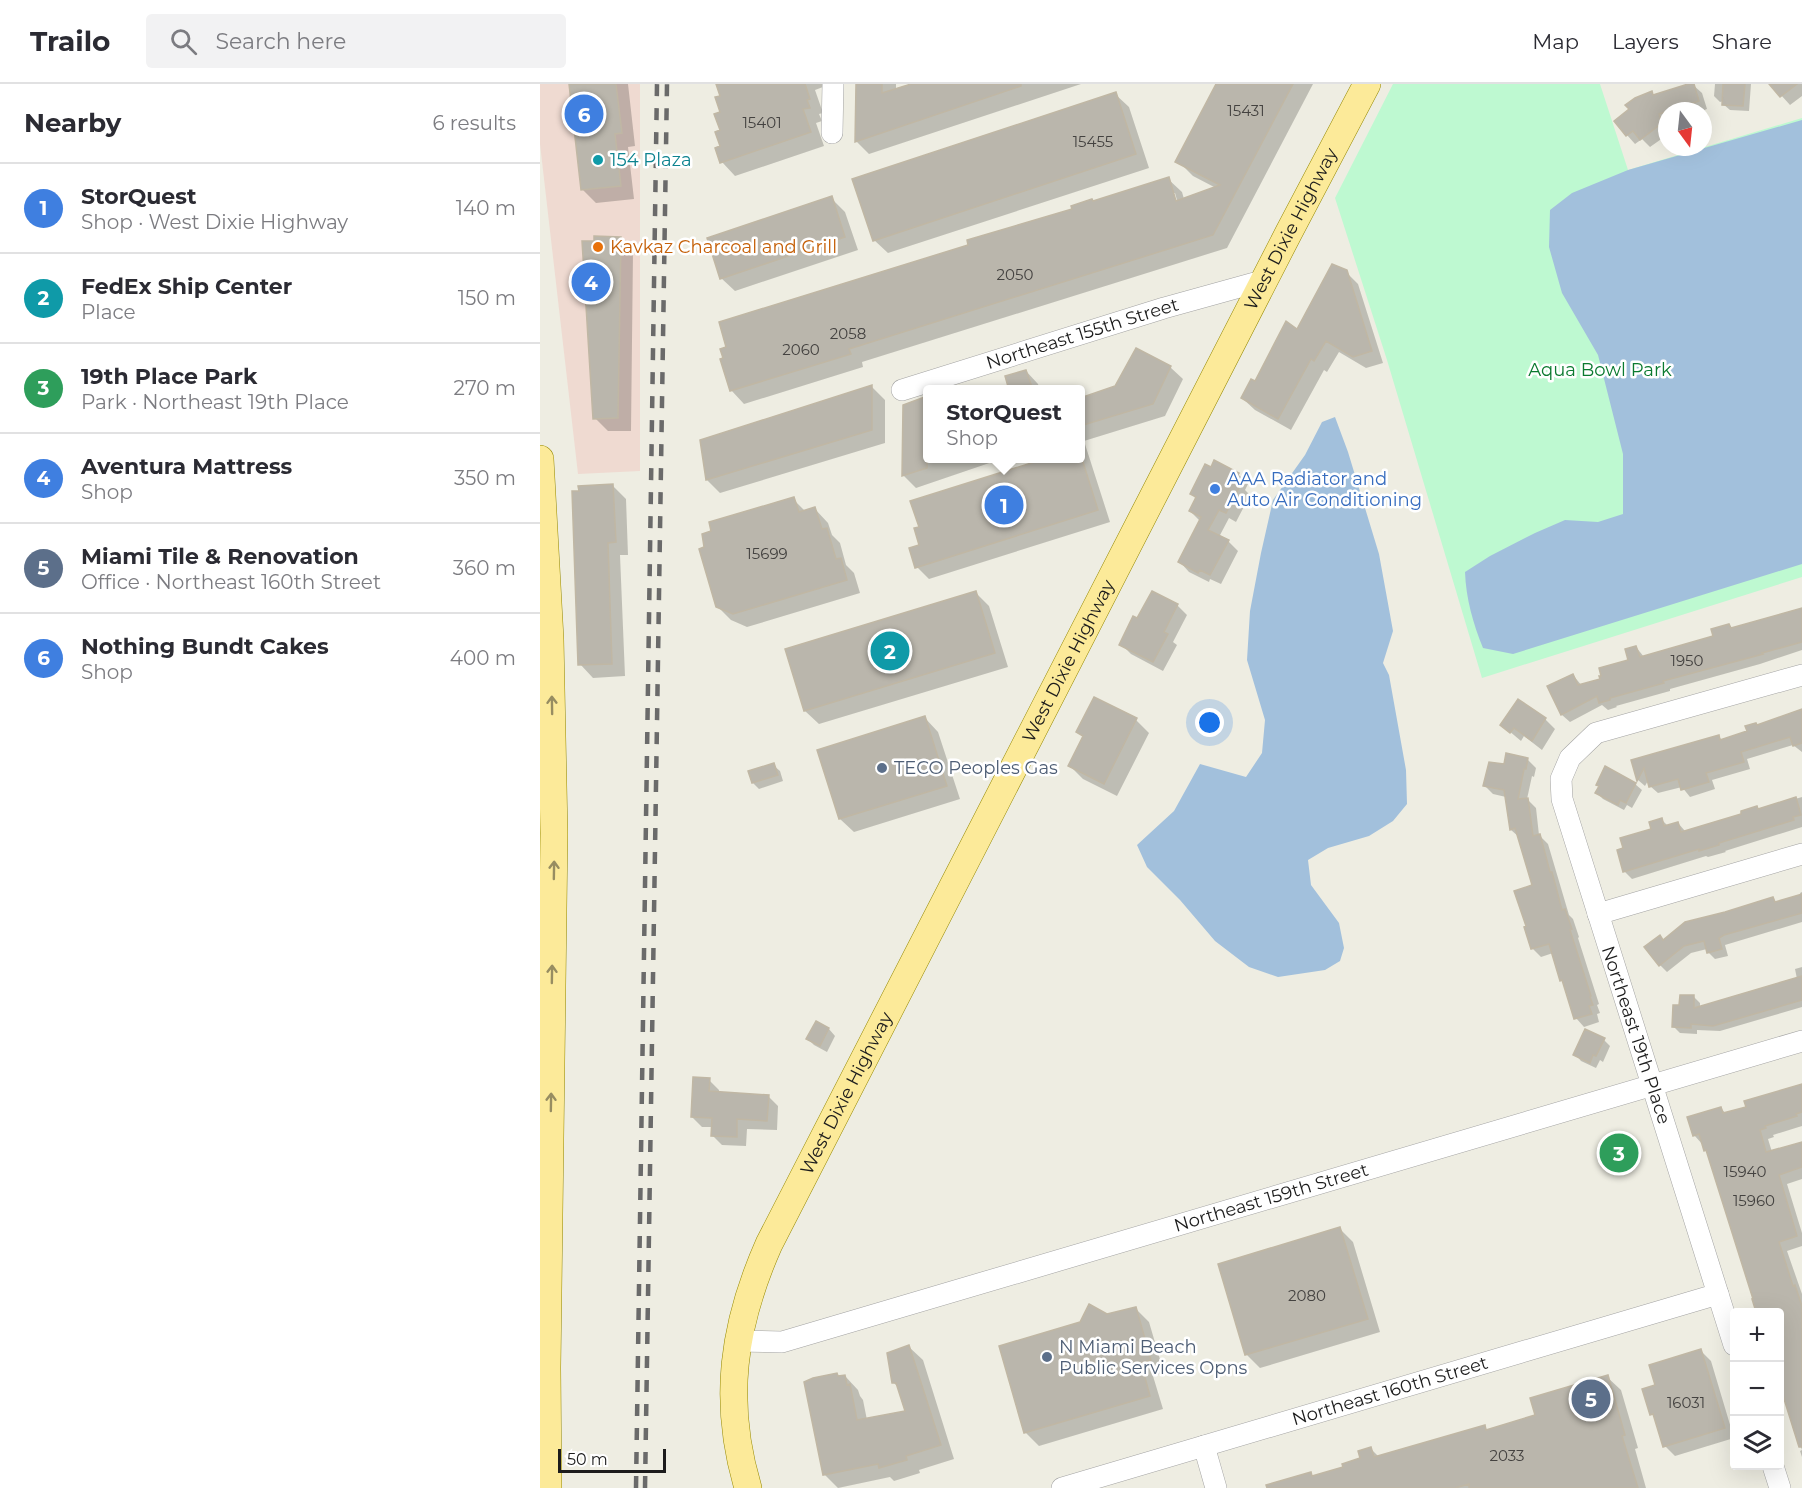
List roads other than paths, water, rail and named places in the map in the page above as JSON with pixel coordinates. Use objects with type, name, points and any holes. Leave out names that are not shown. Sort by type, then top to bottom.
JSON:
[{"type":"main road","name":"West Dixie Highway","points":[[748,1488],[737,1447],[733,1381],[737,1341],[750,1292],[769,1244],[1367,84]]},
{"type":"main road","points":[[540,459],[554,832],[546,928],[545,1160],[548,1488]]},
{"type":"street","points":[[832,133],[833,84]]},
{"type":"street","name":"Northeast 155th Street","points":[[902,390],[1164,308],[1265,280]]},
{"type":"street","name":"Northeast 19th Place","points":[[1730,1332],[1562,800],[1561,779],[1570,758],[1596,734],[1802,675]]},
{"type":"street","points":[[1598,914],[1802,854]]},
{"type":"street","name":"Northeast 159th Street","points":[[737,1341],[782,1342],[1802,1041]]},
{"type":"street","name":"Northeast 160th Street","points":[[1062,1488],[1718,1294]]},
{"type":"street","points":[[1204,1446],[1216,1488]]},
{"type":"street","points":[[1774,1470],[1780,1488]]},
{"type":"water","points":[[1802,120],[1802,564],[1513,654],[1483,648],[1471,611],[1465,572],[1490,556],[1565,520],[1598,522],[1623,514],[1623,454],[1598,355],[1562,293],[1549,247],[1550,210],[1572,193],[1628,170],[1677,156],[1712,156],[1712,146]]},
{"type":"water","points":[[1335,417],[1379,554],[1393,631],[1383,663],[1389,675],[1406,770],[1407,804],[1393,821],[1369,836],[1328,848],[1308,860],[1311,885],[1339,923],[1344,948],[1340,961],[1325,970],[1278,977],[1249,967],[1215,941],[1180,900],[1147,867],[1137,845],[1174,811],[1200,764],[1246,777],[1262,753],[1265,720],[1247,660],[1250,611],[1261,553],[1273,500],[1305,455],[1322,422]]},
{"type":"railway","points":[[636,1488],[657,84]]},
{"type":"railway","points":[[645,1488],[667,84]]},
{"type":"place","name":"Nothing Bundt Cakes","points":[[584,114]]},
{"type":"place","name":"154 Plaza","points":[[598,160]]},
{"type":"place","name":"Kavkaz Charcoal and Grill","points":[[598,247]]},
{"type":"place","name":"Aventura Mattress","points":[[591,282]]},
{"type":"place","name":"AAA Radiator and Auto Air Conditioning","points":[[1215,489]]},
{"type":"place","name":"StorQuest","points":[[1004,505]]},
{"type":"place","name":"FedEx Ship Center","points":[[890,651]]},
{"type":"place","name":"TECO Peoples Gas","points":[[882,768]]},
{"type":"place","name":"19th Place Park","points":[[1619,1153]]},
{"type":"place","name":"N Miami Beach Public Services Opns","points":[[1047,1357]]},
{"type":"place","name":"Miami Tile & Renovation","points":[[1591,1399]]},
{"type":"park label","name":"Aqua Bowl Park","points":[[1600,370]]}]
